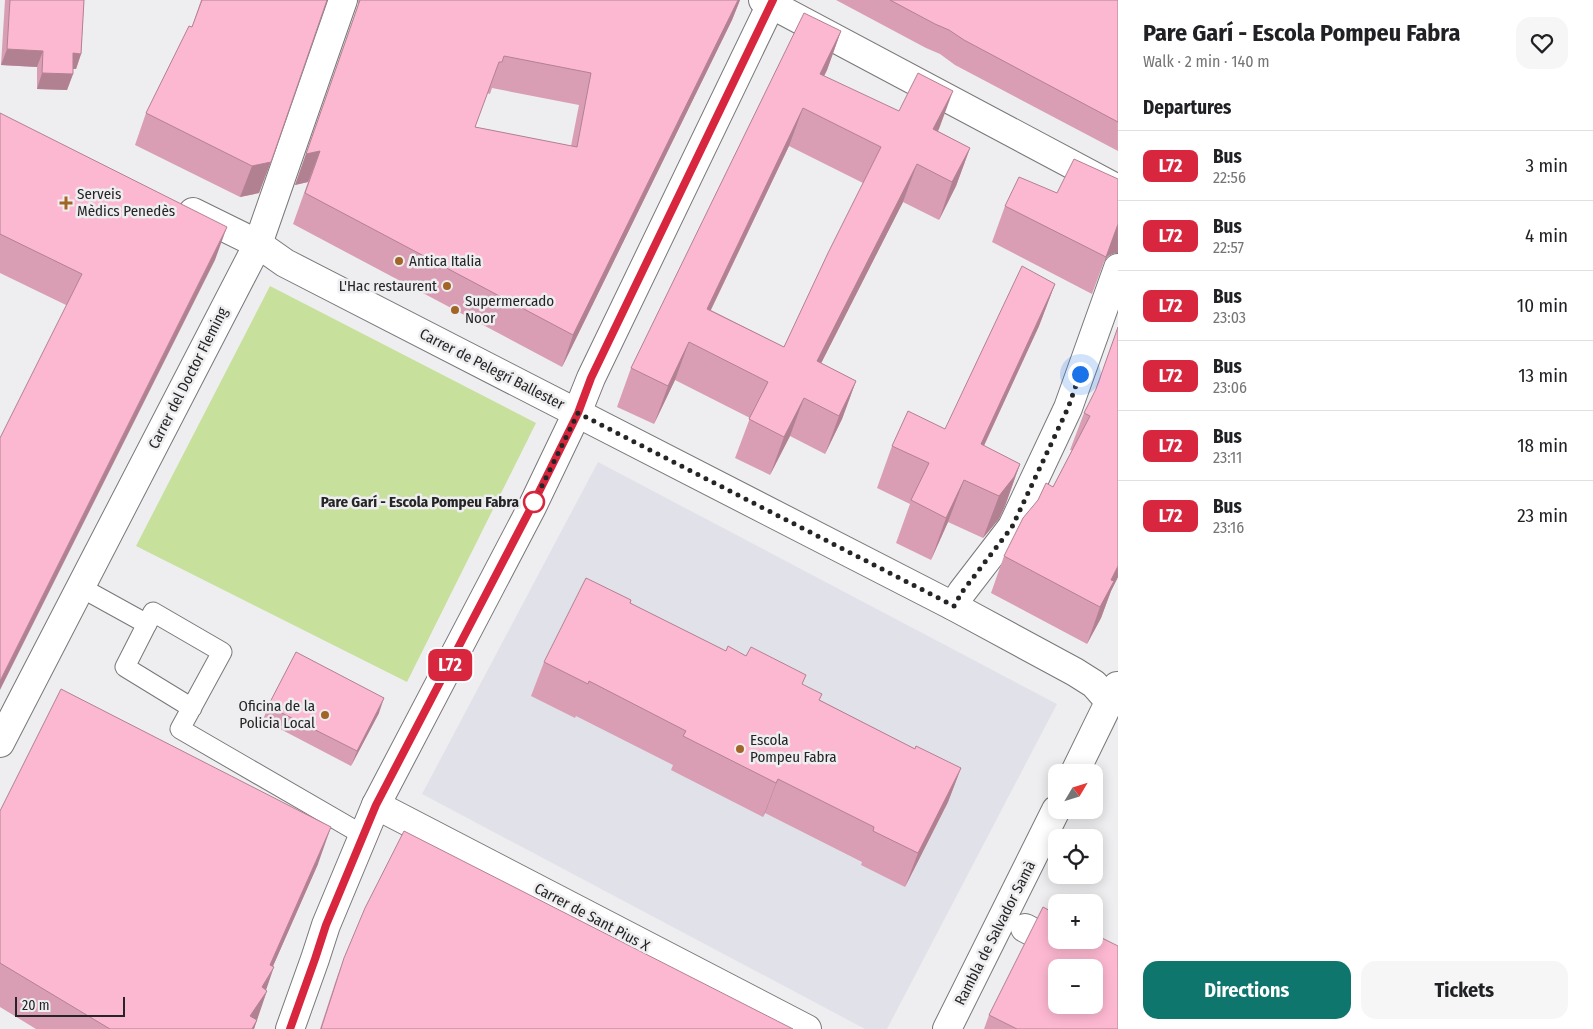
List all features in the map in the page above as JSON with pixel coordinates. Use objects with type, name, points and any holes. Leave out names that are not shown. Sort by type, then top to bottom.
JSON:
[{"type":"street","name":"Carrer del Doctor Fleming","points":[[0,743],[258,244],[343,0]]},
{"type":"street","points":[[290,1029],[326,925],[376,805],[470,626],[578,413],[591,378],[769,1],[1118,189]]},
{"type":"street","name":"Carrer de Pelegrí Ballester","points":[[167,200],[258,244],[286,263],[954,606],[1094,684],[1113,703]]},
{"type":"street","points":[[954,606],[962,592],[1012,527],[1068,408],[1118,268]]},
{"type":"street","points":[[1079,764],[1113,703]]},
{"type":"street","name":"Carrer de Sant Pius X","points":[[376,805],[807,1029]]},
{"type":"street","name":"Rambla de Salvador Samà","points":[[947,1029],[1052,819]]},
{"type":"street","points":[[1025,928],[1118,977]]},
{"type":"lane","points":[[80,587],[147,624]]},
{"type":"lane","points":[[192,708],[125,667],[153,612],[222,652],[192,708],[180,729],[363,835]]},
{"type":"shaded area","name":"Escola Pompeu Fabra","points":[[598,462],[1057,704],[887,1029],[865,1029],[422,794]]},
{"type":"green space","points":[[270,286],[536,423],[407,682],[136,546]]},
{"type":"building","points":[[10,0],[84,0],[81,54],[73,53],[73,74],[42,73],[43,51],[7,49]]},
{"type":"building","points":[[202,0],[327,0],[271,162],[252,166],[146,113],[189,26],[192,27]]},
{"type":"building","points":[[360,0],[738,0],[573,335],[305,193],[320,151],[306,154]],"holes":[[[504,56],[591,73],[577,147],[475,127],[499,62],[502,62]]]},
{"type":"building","points":[[890,0],[1118,0],[1118,122],[964,40],[949,30]]},
{"type":"building","points":[[804,13],[841,31],[820,74],[899,111],[918,73],[953,91],[933,129],[970,148],[952,182],[917,164],[817,361],[856,381],[839,416],[804,398],[784,437],[749,419],[768,382],[689,342],[668,386],[631,368]],"holes":[[[803,108],[881,147],[784,347],[707,309]]]},
{"type":"building","points":[[0,113],[227,227],[0,681],[0,438],[82,274],[0,234]]},
{"type":"building","points":[[1074,159],[1118,179],[1118,224],[1106,257],[1005,206],[1019,177],[1057,193]]},
{"type":"building","points":[[1022,266],[1055,284],[981,444],[1020,464],[1014,477],[999,496],[964,480],[946,518],[911,500],[929,463],[892,446],[908,411],[945,429]]},
{"type":"building","points":[[1118,327],[1118,566],[1111,580],[1114,581],[1100,607],[1004,556],[1023,518],[1038,500],[1046,483],[1053,487],[1090,416],[1084,413],[1096,389]]},
{"type":"building","points":[[586,578],[631,600],[630,603],[726,651],[728,646],[746,656],[751,647],[806,675],[802,684],[822,694],[819,700],[915,749],[916,746],[961,768],[918,853],[873,831],[874,827],[778,779],[776,783],[683,736],[686,731],[589,681],[588,684],[544,662]]},
{"type":"building","name":"Oficina de la Policia Local","points":[[296,652],[384,698],[357,751],[268,706]]},
{"type":"building","points":[[61,689],[331,827],[270,965],[274,967],[262,987],[267,991],[250,1016],[257,1020],[252,1029],[110,1029],[0,963],[0,811]]},
{"type":"building","points":[[404,831],[793,1029],[321,1029],[344,958],[365,908]]},
{"type":"building","points":[[1043,907],[1048,910],[1048,949],[1103,949],[1103,938],[1118,946],[1118,1029],[1017,1029],[989,1015]]},
{"type":"bus line","name":"L72","points":[[290,1029],[326,925],[376,805],[435,695],[578,413],[591,378],[773,0]]},
{"type":"place","name":"Serveis Mèdics Penedès","points":[[66,203]]},
{"type":"place","name":"Antica Italia","points":[[399,261]]},
{"type":"place","name":"L'Hac restaurent","points":[[447,286]]},
{"type":"place","name":"Supermercado Noor","points":[[455,310]]},
{"type":"place","name":"Pare Garí - Escola Pompeu Fabra","points":[[534,502]]},
{"type":"place","name":"Oficina de la Policia Local","points":[[325,715]]},
{"type":"place","name":"Escola Pompeu Fabra","points":[[740,749]]},
{"type":"route","points":[[534,502],[532,506],[578,413],[954,606],[962,592],[1012,527],[1068,408],[1080,374]]}]
